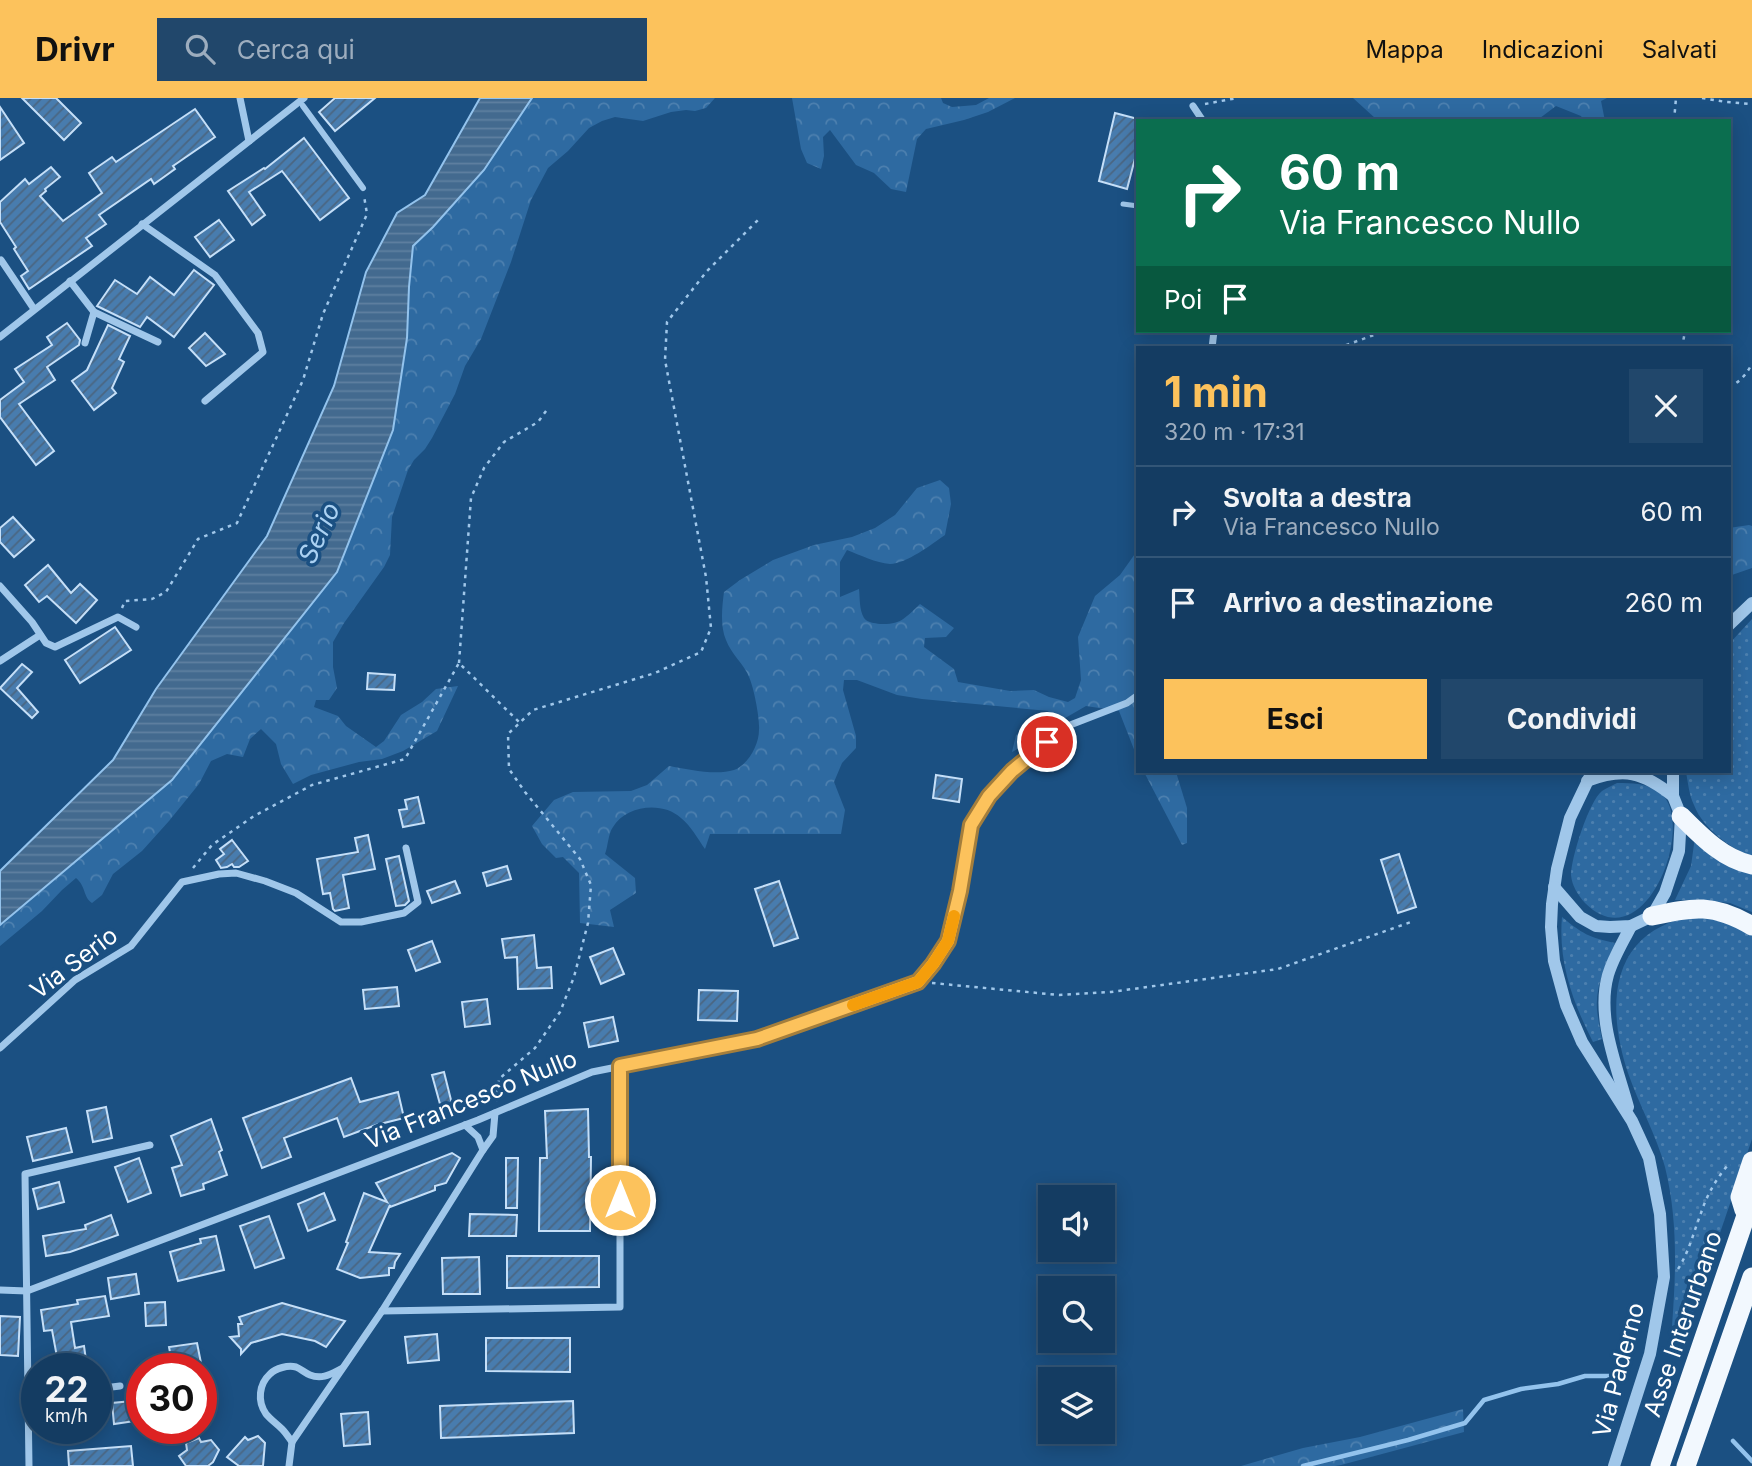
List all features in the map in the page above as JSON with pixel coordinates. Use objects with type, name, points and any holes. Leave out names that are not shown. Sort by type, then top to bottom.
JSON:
[{"type":"highway","points":[[1681,816],[1721,852],[1752,865]]},
{"type":"highway","points":[[1651,916],[1687,908],[1708,909],[1727,913],[1752,926]]},
{"type":"highway","points":[[1745,1217],[1740,1197],[1747,1164]]},
{"type":"highway","name":"Asse Interurbano","points":[[1660,1466],[1752,1198]]},
{"type":"highway","name":"Asse Interurbano","points":[[1686,1466],[1752,1278]]},
{"type":"highway","points":[[1713,1388],[1752,1309]]},
{"type":"street","points":[[240,98],[249,141]]},
{"type":"street","points":[[0,337],[249,141],[303,102],[363,188]]},
{"type":"street","points":[[1193,106],[1202,119]]},
{"type":"street","points":[[142,225],[215,275],[258,333],[263,352],[205,401]]},
{"type":"street","points":[[1,260],[34,309]]},
{"type":"street","points":[[70,281],[94,312],[158,342]]},
{"type":"street","points":[[85,343],[94,312]]},
{"type":"street","points":[[0,586],[32,622],[46,643],[55,647],[118,617],[136,627]]},
{"type":"street","points":[[1731,623],[1752,603]]},
{"type":"street","points":[[0,660],[40,635]]},
{"type":"street","points":[[918,982],[948,941],[971,825],[989,796],[1012,771],[1065,727],[1127,703],[1136,696]]},
{"type":"street","name":"Via Paderno","points":[[1614,773],[1590,776],[1570,818],[1554,887],[1551,927],[1554,961],[1566,1005],[1582,1042],[1632,1121],[1649,1158],[1660,1214],[1663,1282],[1650,1354],[1614,1466]]},
{"type":"street","name":"Via Paderno","points":[[1624,773],[1647,778],[1673,796]]},
{"type":"street","points":[[1554,887],[1580,917],[1596,926],[1632,926],[1651,916],[1665,893],[1679,851],[1681,816],[1673,796],[1673,773]]},
{"type":"street","points":[[182,882],[236,873],[296,892],[341,922],[362,922],[404,913],[418,902],[406,848]]},
{"type":"street","name":"Via Serio","points":[[0,1048],[75,980],[131,946],[182,882]]},
{"type":"street","name":"Via Paderno","points":[[1632,926],[1608,974],[1603,1006],[1614,1059],[1632,1121]]},
{"type":"street","name":"Via Francesco Nullo","points":[[0,1290],[27,1291],[465,1125],[592,1072],[757,1039],[918,982]]},
{"type":"street","points":[[382,1311],[620,1307],[620,1066]]},
{"type":"street","points":[[289,1466],[292,1442],[382,1311],[493,1136],[495,1113]]},
{"type":"street","points":[[465,1125],[478,1137],[482,1150]]},
{"type":"street","points":[[30,1353],[25,1174],[150,1145]]},
{"type":"street","points":[[292,1442],[265,1412],[260,1390],[266,1378],[274,1370],[285,1367],[296,1367],[320,1378],[344,1368]]},
{"type":"street","points":[[112,1387],[120,1386]]},
{"type":"street","points":[[29,1466],[30,1444]]},
{"type":"lane","points":[[1123,204],[1136,206]]},
{"type":"path","points":[[1193,106],[1237,98]]},
{"type":"path","points":[[1674,119],[1676,98]]},
{"type":"path","points":[[1702,98],[1752,104]]},
{"type":"path","points":[[118,617],[125,601],[152,599],[166,592],[198,539],[237,523],[303,380],[323,314],[367,214],[363,188]]},
{"type":"path","points":[[495,1113],[499,1079],[535,1048],[560,1012],[574,977],[588,923],[591,885],[580,859],[509,769],[508,734],[533,710],[655,673],[701,652],[711,628],[707,590],[665,360],[667,322],[707,271],[759,219]]},
{"type":"path","points":[[1344,346],[1379,333]]},
{"type":"path","points":[[1731,386],[1736,384],[1752,363]]},
{"type":"path","points":[[182,882],[212,845],[254,816],[312,785],[405,760],[459,663],[471,498],[484,468],[504,443],[538,422],[549,407]]},
{"type":"path","points":[[459,663],[520,723]]},
{"type":"path","points":[[918,982],[1059,995],[1111,992],[1278,969],[1411,922]]},
{"type":"path","points":[[1663,1282],[1671,1278],[1681,1264],[1717,1178],[1728,1165],[1747,1164]]},
{"type":"green space","points":[[532,98],[715,98],[706,108],[695,111],[671,112],[643,121],[615,117],[602,121],[589,128],[548,168],[531,200],[511,262],[481,339],[465,366],[455,394],[432,438],[408,470],[392,517],[390,555],[333,642],[333,667],[337,688],[329,700],[316,700],[314,707],[338,716],[346,726],[376,747],[384,741],[401,715],[436,689],[458,686],[437,731],[403,751],[382,759],[359,762],[311,775],[293,784],[281,764],[276,744],[261,729],[250,739],[243,757],[227,754],[211,761],[199,784],[169,821],[142,851],[113,874],[102,895],[92,903],[76,878],[0,946],[0,925],[172,780],[393,430],[407,338],[413,246],[484,170]]},
{"type":"green space","points":[[792,98],[941,98],[943,103],[952,107],[976,105],[989,98],[1015,98],[988,112],[926,129],[917,139],[906,192],[891,189],[874,173],[856,165],[830,130],[823,137],[824,156],[821,169],[807,163],[801,149]]},
{"type":"green space","points":[[1353,98],[1607,98],[1601,101],[1605,119],[1583,119],[1556,106],[1539,119],[1375,118]]},
{"type":"green space","points":[[940,480],[949,488],[951,504],[945,535],[904,561],[890,564],[847,550],[840,562],[840,597],[859,589],[862,615],[871,622],[898,622],[920,604],[954,628],[946,637],[925,638],[924,647],[954,669],[958,682],[1010,691],[1034,690],[1068,702],[1075,698],[1081,680],[1078,637],[1095,596],[1120,575],[1136,552],[1136,754],[1119,711],[1086,706],[1012,752],[1016,735],[1049,711],[922,699],[897,695],[857,680],[844,680],[843,690],[856,736],[856,748],[842,763],[834,782],[845,810],[841,834],[710,834],[705,849],[688,825],[673,813],[655,808],[635,810],[613,827],[605,854],[635,878],[636,893],[610,910],[614,927],[580,923],[579,873],[563,857],[556,858],[542,844],[532,826],[554,800],[573,792],[631,791],[647,785],[669,766],[727,772],[744,764],[757,742],[759,719],[749,677],[724,635],[724,592],[773,560],[875,528],[895,515],[917,488]]},
{"type":"green space","points":[[1752,526],[1752,568],[1731,575],[1731,528]]},
{"type":"green space","points":[[1752,619],[1752,856],[1726,843],[1703,821],[1692,801],[1686,773],[1731,773],[1731,642]]},
{"type":"green space","points":[[1145,773],[1176,773],[1187,808],[1187,843],[1182,845]]},
{"type":"green space","points":[[1617,783],[1633,783],[1658,791],[1669,806],[1673,828],[1669,854],[1660,880],[1646,901],[1628,915],[1607,917],[1585,903],[1576,890],[1571,875],[1586,817],[1602,791]]},
{"type":"green space","points":[[1695,837],[1752,871],[1752,912],[1730,903],[1675,900],[1691,866]]},
{"type":"green space","points":[[1691,915],[1717,918],[1752,931],[1752,1139],[1691,1318],[1672,1326],[1675,1246],[1669,1187],[1661,1155],[1623,1058],[1616,1008],[1621,975],[1636,946],[1654,930]]},
{"type":"green space","points":[[1562,917],[1586,934],[1615,943],[1598,992],[1597,1010],[1602,1039],[1593,1042],[1568,982],[1562,950]]},
{"type":"green space","points":[[1463,1409],[1464,1432],[1341,1465],[1241,1466],[1303,1448],[1360,1437]]},
{"type":"water","name":"Serio","points":[[480,98],[532,98],[484,170],[413,246],[407,338],[393,430],[337,572],[172,780],[0,925],[0,871],[113,760],[156,689],[267,536],[334,386],[366,272],[397,213],[425,195]]},
{"type":"building","points":[[22,98],[56,98],[81,123],[64,140]]},
{"type":"building","points":[[335,98],[375,98],[335,131],[319,112]]},
{"type":"building","points":[[0,107],[24,143],[0,160]]},
{"type":"building","points":[[195,109],[215,137],[173,166],[175,169],[154,184],[151,179],[99,215],[106,224],[86,238],[92,246],[29,289],[21,276],[28,271],[0,222],[0,202],[25,179],[29,184],[51,167],[60,177],[40,196],[63,221],[102,193],[89,173],[112,157],[116,162]]},
{"type":"building","points":[[1115,113],[1138,119],[1136,155],[1127,189],[1099,181]]},
{"type":"building","points":[[304,138],[349,198],[320,220],[282,171],[249,192],[265,215],[252,225],[228,191],[265,169]]},
{"type":"building","points":[[219,220],[234,240],[210,257],[195,237]]},
{"type":"building","points":[[194,270],[214,285],[174,337],[147,317],[140,327],[97,306],[115,280],[137,294],[150,277],[174,295]]},
{"type":"building","points":[[67,323],[80,340],[79,345],[47,367],[55,380],[19,404],[54,451],[36,465],[0,417],[0,400],[24,382],[15,369],[52,345],[47,337]]},
{"type":"building","points":[[108,325],[130,336],[119,359],[124,362],[112,388],[116,393],[94,410],[72,381],[87,370]]},
{"type":"building","points":[[205,333],[225,354],[206,366],[189,348]]},
{"type":"building","points":[[13,517],[34,540],[14,557],[0,542],[0,528]]},
{"type":"building","points":[[48,565],[71,593],[80,584],[97,600],[76,623],[47,596],[39,602],[25,585]]},
{"type":"building","points":[[115,627],[131,650],[80,683],[65,660]]},
{"type":"building","points":[[22,664],[32,672],[17,688],[38,712],[32,718],[0,688]]},
{"type":"building","points":[[368,673],[395,675],[394,690],[367,689]]},
{"type":"building","points":[[936,775],[962,779],[959,802],[933,798]]},
{"type":"building","points":[[418,797],[424,823],[403,827],[399,810],[407,809],[405,800]]},
{"type":"building","points":[[368,835],[375,869],[343,875],[349,908],[335,911],[330,893],[323,894],[317,859],[358,852],[355,838]]},
{"type":"building","points":[[232,840],[248,861],[239,867],[232,864],[221,868],[216,860],[224,854],[220,849]]},
{"type":"building","points":[[1399,854],[1416,907],[1398,913],[1381,860]]},
{"type":"building","points":[[399,856],[409,901],[405,905],[396,906],[386,859]]},
{"type":"building","points":[[507,866],[511,879],[487,886],[483,873]]},
{"type":"building","points":[[455,881],[460,893],[432,903],[427,891]]},
{"type":"building","points":[[779,881],[798,938],[774,946],[755,889]]},
{"type":"building","points":[[534,935],[537,968],[551,967],[552,988],[518,989],[517,957],[505,958],[502,939]]},
{"type":"building","points":[[432,941],[440,962],[416,971],[408,950]]},
{"type":"building","points":[[613,948],[624,974],[601,984],[590,957]]},
{"type":"building","points":[[397,987],[399,1006],[365,1009],[363,990]]},
{"type":"building","points":[[699,990],[738,991],[737,1021],[698,1020]]},
{"type":"building","points":[[487,999],[490,1024],[465,1027],[462,1002]]},
{"type":"building","points":[[613,1017],[618,1041],[589,1047],[584,1023]]},
{"type":"building","points":[[444,1072],[454,1112],[443,1115],[432,1075]]},
{"type":"building","points":[[351,1078],[360,1102],[398,1092],[404,1118],[344,1137],[337,1118],[284,1138],[291,1157],[262,1168],[243,1118]]},
{"type":"building","points":[[106,1107],[112,1138],[93,1142],[87,1111]]},
{"type":"building","points":[[588,1109],[591,1157],[590,1231],[539,1231],[540,1158],[547,1158],[545,1111]]},
{"type":"building","points":[[211,1119],[227,1175],[203,1184],[204,1189],[181,1196],[172,1168],[182,1165],[171,1136]]},
{"type":"building","points":[[66,1128],[72,1152],[33,1161],[27,1137]]},
{"type":"building","points":[[452,1153],[460,1158],[446,1183],[435,1186],[435,1190],[390,1205],[369,1252],[400,1254],[394,1268],[389,1268],[389,1275],[360,1278],[337,1269],[364,1193],[387,1202],[376,1183]]},
{"type":"building","points":[[139,1158],[151,1193],[128,1202],[115,1167]]},
{"type":"building","points":[[506,1158],[518,1158],[517,1208],[506,1208]]},
{"type":"building","points":[[59,1182],[64,1202],[38,1209],[33,1189]]},
{"type":"building","points":[[324,1193],[335,1220],[308,1231],[298,1204]]},
{"type":"building","points":[[470,1214],[517,1215],[516,1236],[469,1236]]},
{"type":"building","points":[[111,1215],[118,1235],[70,1252],[46,1256],[43,1236],[86,1229],[85,1225]]},
{"type":"building","points":[[269,1216],[284,1258],[255,1268],[240,1226]]},
{"type":"building","points":[[216,1236],[224,1270],[178,1281],[170,1252],[201,1243],[200,1239]]},
{"type":"building","points":[[507,1256],[599,1256],[599,1287],[507,1288]]},
{"type":"building","points":[[479,1257],[480,1294],[443,1294],[442,1258]]},
{"type":"building","points":[[136,1274],[139,1294],[111,1299],[108,1278]]},
{"type":"building","points":[[105,1296],[109,1316],[71,1322],[75,1348],[84,1346],[85,1353],[56,1353],[52,1330],[44,1331],[41,1310],[78,1304],[77,1300]]},
{"type":"building","points":[[165,1302],[166,1325],[146,1326],[145,1303]]},
{"type":"building","points":[[282,1303],[345,1321],[326,1347],[315,1341],[282,1334],[251,1343],[241,1354],[241,1349],[230,1337],[239,1336],[238,1324],[242,1324],[239,1317]]},
{"type":"building","points":[[0,1316],[20,1317],[18,1356],[0,1355]]},
{"type":"building","points":[[437,1334],[439,1360],[408,1363],[405,1337]]},
{"type":"building","points":[[486,1338],[570,1338],[570,1372],[486,1371]]},
{"type":"building","points":[[197,1343],[199,1353],[170,1353],[169,1347]]},
{"type":"building","points":[[573,1401],[574,1433],[441,1438],[440,1406]]},
{"type":"building","points":[[126,1402],[126,1422],[114,1424],[112,1403]]},
{"type":"building","points":[[368,1412],[370,1444],[344,1446],[341,1414]]},
{"type":"building","points":[[258,1436],[265,1443],[263,1466],[239,1466],[227,1457],[245,1437],[248,1440]]},
{"type":"building","points":[[186,1444],[214,1444],[219,1450],[208,1466],[186,1466],[179,1456],[187,1450]]},
{"type":"building","points":[[131,1446],[133,1466],[69,1466],[68,1451]]},
{"type":"waterway","points":[[1303,1466],[1465,1423],[1484,1400],[1521,1389],[1558,1384],[1585,1376],[1621,1376]]},
{"type":"waterway","points":[[1733,1441],[1752,1461]]},
{"type":"slow traffic","points":[[853,1005],[918,982],[948,941],[954,916]]},
{"type":"route","points":[[620,1200],[620,1066],[757,1039],[918,982],[948,941],[971,825],[989,796],[1012,771],[1047,742]]}]
